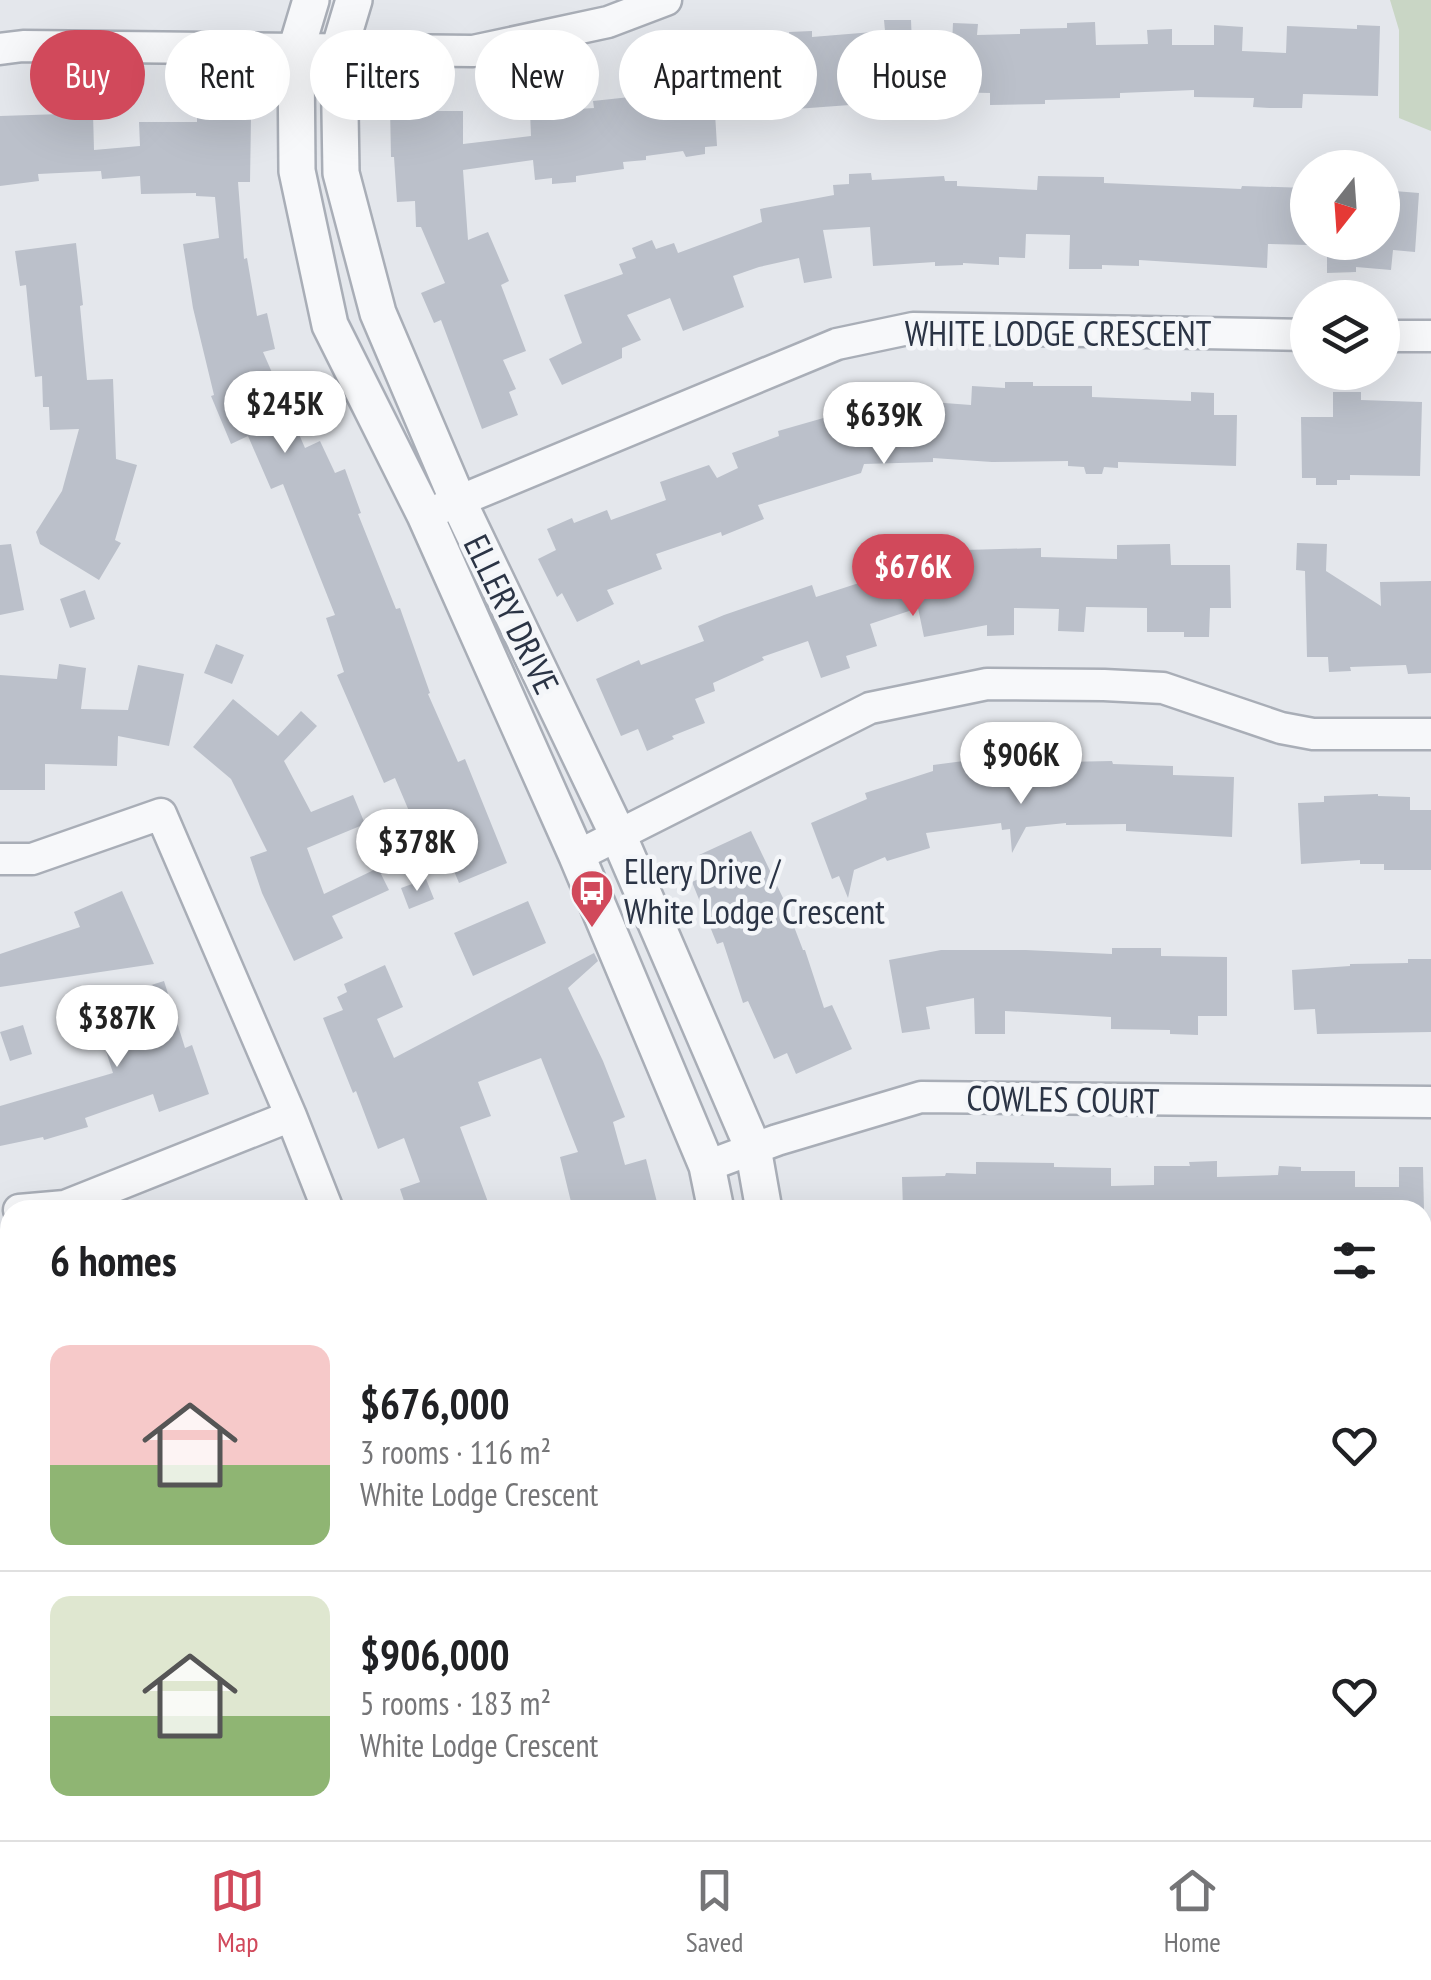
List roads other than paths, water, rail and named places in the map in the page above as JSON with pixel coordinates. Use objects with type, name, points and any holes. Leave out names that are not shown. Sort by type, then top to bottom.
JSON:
[{"type":"street","name":"ELLERY DRIVE","points":[[311,0],[296,50],[297,171],[330,325],[425,516],[577,856],[706,1166],[714,1200]]},
{"type":"street","name":"ELLERY DRIVE","points":[[345,30],[354,0]]},
{"type":"street","points":[[455,51],[472,51],[608,22],[666,0]]},
{"type":"street","points":[[0,48],[310,50]]},
{"type":"street","name":"ELLERY DRIVE","points":[[340,120],[341,172],[378,313],[458,501],[618,836],[753,1148],[762,1200]]},
{"type":"street","name":"WHITE LODGE CRESCENT","points":[[425,516],[837,344],[912,328],[1290,334]]},
{"type":"street","points":[[1400,336],[1431,336]]},
{"type":"street","points":[[577,856],[870,708],[987,684],[1162,688],[1281,728],[1313,734],[1431,734]]},
{"type":"street","points":[[0,859],[32,859],[162,814],[324,1200]]},
{"type":"street","name":"COWLES COURT","points":[[706,1166],[921,1098],[1431,1102]]},
{"type":"street","points":[[80,1200],[292,1116]]},
{"type":"place","name":"Ellery Drive / White Lodge Crescent","points":[[592,929]]}]
